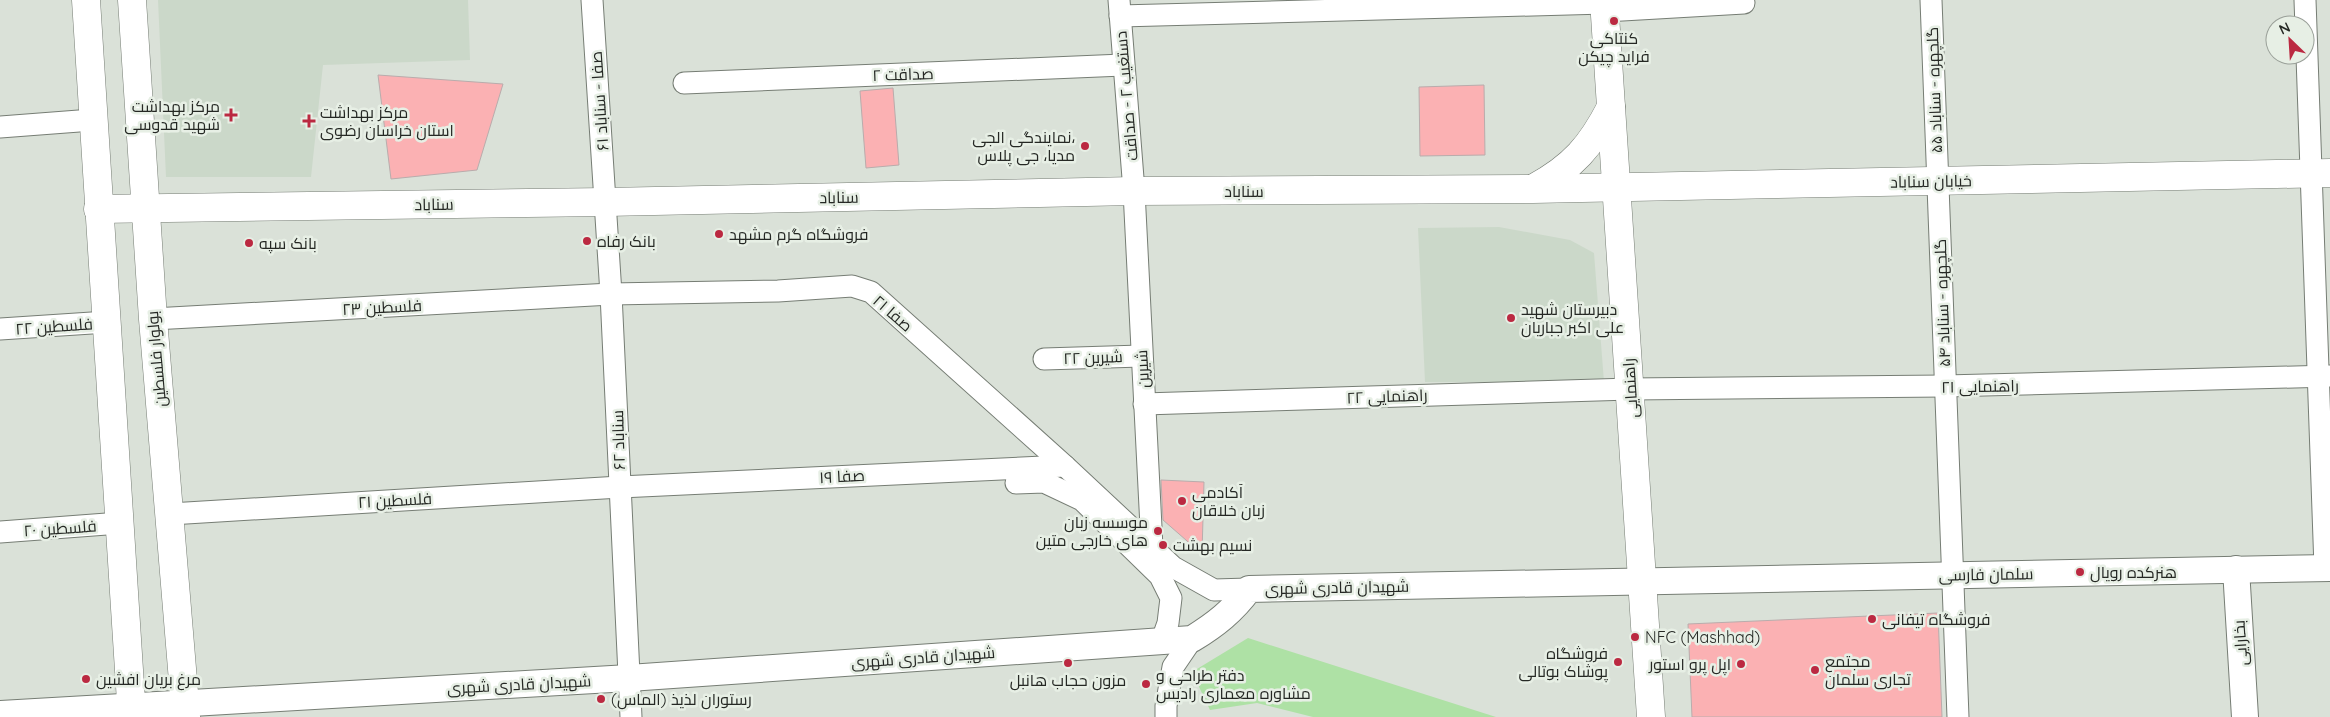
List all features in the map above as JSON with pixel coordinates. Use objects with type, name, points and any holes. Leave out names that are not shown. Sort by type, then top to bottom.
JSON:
[{"type":"main road","points":[[86,0],[98,209],[132,711]]},
{"type":"main road","name":"بولوار فلسطین","points":[[132,0],[153,319],[185,710]]},
{"type":"main road","name":"راهنمایی","points":[[1605,5],[1651,717]]},
{"type":"main road","points":[[1532,189],[1558,175],[1580,156],[1598,133],[1611,107]]},
{"type":"main road","name":"خیابان سناباد","points":[[1532,189],[2321,173]]},
{"type":"main road","name":"سناباد","points":[[145,207],[606,202],[1134,191],[1532,189]]},
{"type":"main road","points":[[98,209],[145,207]]},
{"type":"street","name":"صفا - سناباد ۶۱","points":[[592,0],[606,202]]},
{"type":"street","name":"گلچهره - سناباد ۵۵","points":[[1930,0],[1938,181]]},
{"type":"street","points":[[2305,0],[2321,173],[2328,568]]},
{"type":"street","points":[[1119,8],[1744,3]]},
{"type":"street","name":"دستغیب ۲ - صداقت","points":[[1119,8],[1134,191]]},
{"type":"street","name":"صداقت ۲","points":[[684,83],[1123,64]]},
{"type":"street","points":[[0,127],[79,121]]},
{"type":"street","name":"گلچهره - سناباد ۵۴","points":[[1938,181],[1958,717]]},
{"type":"street","name":"شیرین","points":[[1134,191],[1152,547]]},
{"type":"street","name":"سناباد ۶۲","points":[[606,202],[631,717]]},
{"type":"street","name":"صفا ۲۱","points":[[611,294],[778,291],[852,286],[871,292],[1065,466],[1173,567],[1214,590],[1249,589]]},
{"type":"street","name":"فلسطین ۲۳","points":[[153,319],[611,294]]},
{"type":"street","name":"فلسطین ۲۲","points":[[0,329],[107,322]]},
{"type":"street","name":"شیرین ۲۲","points":[[1044,359],[1142,356]]},
{"type":"street","name":"راهنمایی ۲۱","points":[[1630,389],[1946,386],[2324,376]]},
{"type":"street","name":"راهنمایی ۲۲","points":[[1144,404],[1630,389]]},
{"type":"street","name":"صفا ۱۹","points":[[620,487],[1065,466]]},
{"type":"street","points":[[895,473],[928,485],[1044,482],[1082,500],[1160,576],[1172,598],[1168,623],[1162,640]]},
{"type":"street","name":"فلسطین ۲۱","points":[[170,514],[620,487]]},
{"type":"street","name":"فلسطین ۲۰","points":[[0,532],[120,523]]},
{"type":"street","name":"سلمان فارسی","points":[[1642,581],[2328,568]]},
{"type":"street","name":"بخارایی","points":[[2236,570],[2245,717]]},
{"type":"street","name":"شهیدان قادری شهری","points":[[0,714],[185,710],[1192,639],[1219,622],[1237,606],[1249,589],[1642,581]]},
{"type":"street","points":[[1166,717],[1166,706],[1173,667],[1192,639]]},
{"type":"shaded area","points":[[158,0],[468,0],[470,60],[323,65],[311,177],[166,177]]},
{"type":"shaded area","name":"دبیرستان شهید علی اکبر جباریان","points":[[1499,227],[1570,240],[1594,253],[1604,382],[1425,382],[1418,228]]},
{"type":"green space","points":[[1248,638],[1496,717],[1313,717],[1257,703],[1210,710],[1192,672]]},
{"type":"building","points":[[378,75],[503,84],[477,170],[391,179]]},
{"type":"building","points":[[1484,85],[1485,155],[1420,156],[1419,87]]},
{"type":"building","points":[[893,88],[899,165],[866,168],[860,91]]},
{"type":"building","name":"آکادمی زبان خلاقان","points":[[1161,480],[1204,482],[1202,554],[1163,520]]},
{"type":"building","name":"مجتمع تجاری سلمان","points":[[1938,613],[1942,717],[1692,717],[1688,624]]},
{"type":"place","name":"کنتاکی فراید چیکن","points":[[1614,21]]},
{"type":"place","name":"مرکز بهداشت شهید قدوسی","points":[[231,115]]},
{"type":"place","name":"مرکز بهداشت استان خراسان رضوی","points":[[309,121]]},
{"type":"place","name":"نمایندگی الجی، مدیا، جی پلاس","points":[[1085,146]]},
{"type":"place","name":"فروشگاه گرم مشهد","points":[[719,234]]},
{"type":"place","name":"بانک رفاه","points":[[587,241]]},
{"type":"place","name":"بانک سپه","points":[[249,243]]},
{"type":"place","name":"دبیرستان شهید علی اکبر جباریان","points":[[1511,318]]},
{"type":"place","name":"آکادمی زبان خلاقان","points":[[1182,501]]},
{"type":"place","name":"موسسه زبان های خارجی متین","points":[[1158,531]]},
{"type":"place","name":"نسیم بهشت","points":[[1163,545]]},
{"type":"place","name":"هنرکده رویال","points":[[2080,572]]},
{"type":"place","name":"فروشگاه تیفانی","points":[[1872,619]]},
{"type":"place","name":"NFC (Mashhad)","points":[[1635,637]]},
{"type":"place","name":"فروشگاه پوشاک بوتالی","points":[[1618,662]]},
{"type":"place","name":"مزون حجاب هانبل","points":[[1068,663]]},
{"type":"place","name":"اپل پرو استور","points":[[1741,664]]},
{"type":"place","name":"مجتمع تجاری سلمان","points":[[1815,670]]},
{"type":"place","name":"مرغ بریان افشین","points":[[86,679]]},
{"type":"place","name":"دفتر طراحی و مشاوره معماری رادیس","points":[[1146,684]]},
{"type":"place","name":"رستوران لذیذ (الماس)","points":[[601,699]]}]
